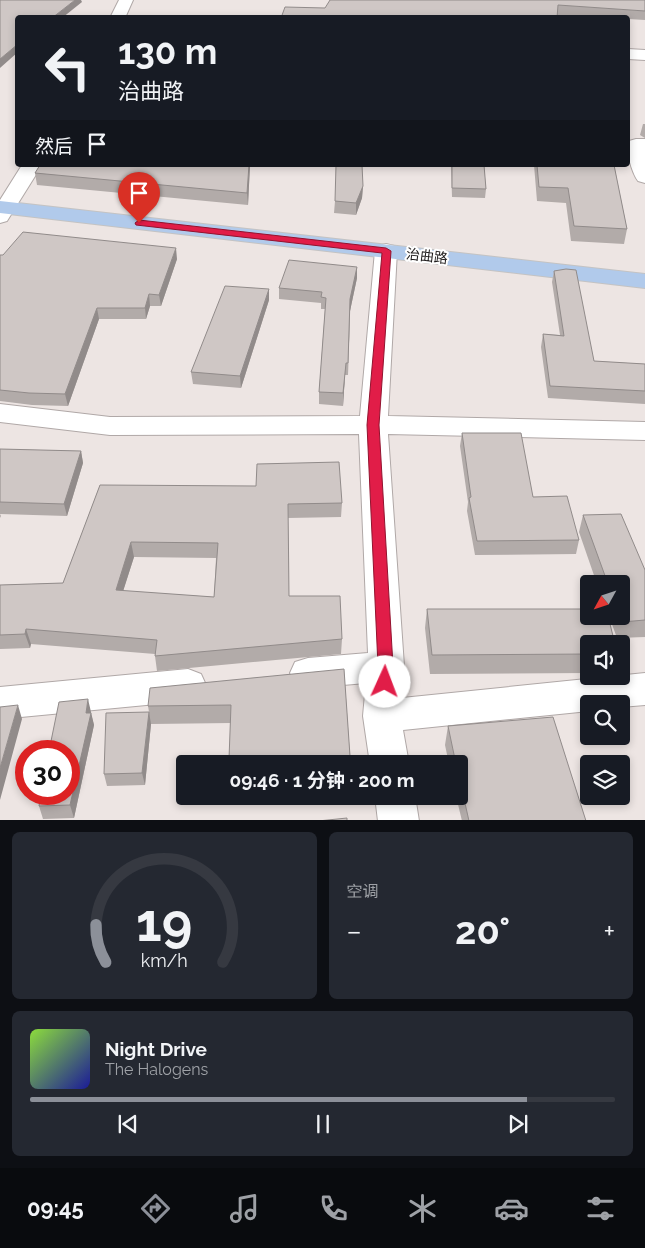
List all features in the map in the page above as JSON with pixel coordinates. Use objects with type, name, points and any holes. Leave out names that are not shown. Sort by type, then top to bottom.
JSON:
[{"type":"main road","name":"治曲路","points":[[2,211],[386,251],[645,281]]},
{"type":"street","points":[[118,15],[126,0]]},
{"type":"street","points":[[630,54],[645,55]]},
{"type":"street","points":[[637,140],[645,177]]},
{"type":"street","points":[[2,211],[31,167]]},
{"type":"street","points":[[386,251],[373,425],[386,666],[382,716],[388,755]]},
{"type":"street","points":[[0,413],[110,426],[373,425],[645,431]]},
{"type":"street","points":[[277,676],[386,666]]},
{"type":"street","points":[[0,703],[218,682]]},
{"type":"street","points":[[382,716],[645,689]]},
{"type":"street","points":[[396,805],[399,820]]},
{"type":"building","points":[[0,0],[75,0],[56,15],[15,15],[15,46],[0,59]]},
{"type":"building","points":[[330,0],[645,0],[645,11],[558,5],[557,15],[282,15],[285,7],[325,8]]},
{"type":"building","points":[[39,167],[249,167],[247,193],[35,173]]},
{"type":"building","points":[[336,167],[362,167],[363,186],[356,203],[335,201]]},
{"type":"building","points":[[452,167],[484,167],[486,189],[452,188]]},
{"type":"building","points":[[537,167],[614,167],[627,229],[574,226],[568,188],[539,187]]},
{"type":"building","points":[[23,232],[176,248],[159,295],[149,294],[145,308],[97,308],[65,394],[0,390],[0,255],[3,255]]},
{"type":"building","points":[[289,260],[357,267],[350,299],[348,363],[346,363],[343,393],[319,392],[326,298],[321,297],[322,292],[279,288]]},
{"type":"building","points":[[576,270],[594,361],[645,364],[645,391],[550,386],[543,334],[564,336],[554,271]]},
{"type":"building","points":[[225,286],[269,289],[240,376],[191,372]]},
{"type":"building","points":[[462,433],[521,433],[533,497],[567,496],[579,540],[477,541],[469,498],[471,497]]},
{"type":"building","points":[[0,449],[81,451],[64,504],[0,502]]},
{"type":"building","points":[[339,462],[342,503],[288,504],[289,596],[340,596],[342,639],[155,656],[157,640],[26,629],[25,634],[0,635],[0,585],[63,583],[100,485],[256,486],[257,464]],"holes":[[[131,542],[218,543],[214,597],[116,590]]]},
{"type":"building","points":[[621,514],[645,570],[645,620],[630,621],[630,575],[605,575],[583,515]]},
{"type":"building","points":[[427,609],[580,609],[580,625],[610,625],[613,635],[580,635],[580,654],[432,655]]},
{"type":"building","points":[[344,669],[350,755],[229,755],[231,705],[148,706],[150,688]]},
{"type":"building","points":[[88,699],[86,713],[91,713],[80,761],[80,740],[51,740],[59,702]]},
{"type":"building","points":[[18,705],[0,768],[0,707]]},
{"type":"building","points":[[149,712],[142,773],[104,774],[106,713]]},
{"type":"building","points":[[553,717],[586,820],[469,820],[465,805],[468,805],[468,755],[454,755],[448,726]]},
{"type":"building","points":[[347,818],[347,820],[328,820]]},
{"type":"route","points":[[139,223],[386,251],[373,425],[386,666],[385,682]]}]
